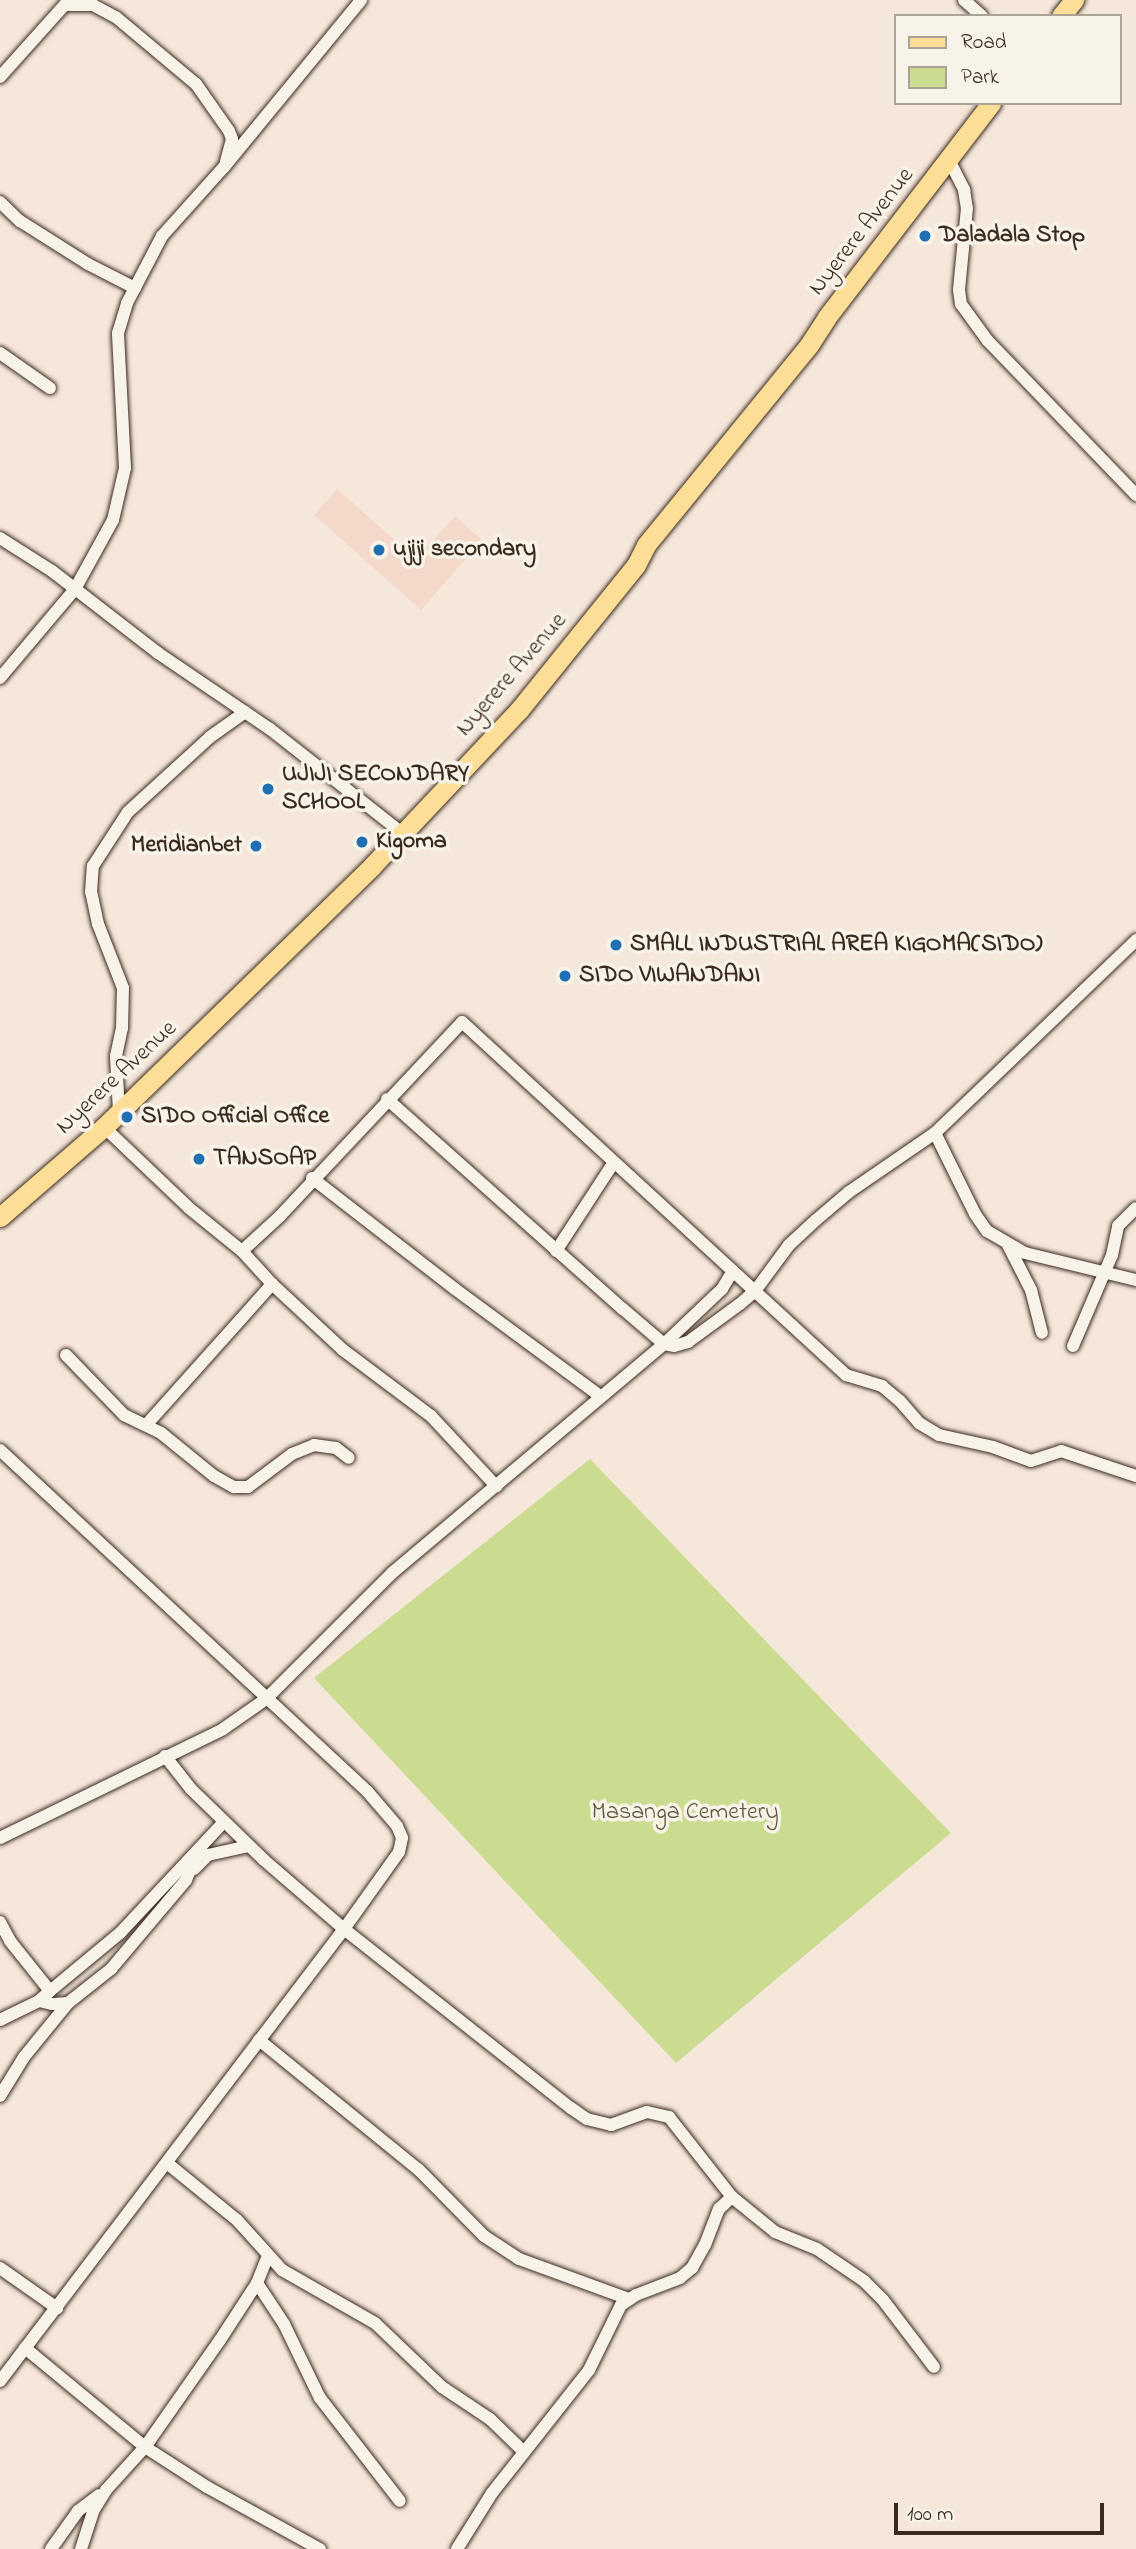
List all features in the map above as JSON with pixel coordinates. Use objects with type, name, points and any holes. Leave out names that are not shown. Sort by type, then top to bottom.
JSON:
[{"type":"main road","points":[[1062,14],[1074,0]]},
{"type":"main road","name":"Nyerere Avenue","points":[[0,1217],[104,1128],[372,866],[519,710],[636,565],[646,545],[809,345],[827,317],[990,105]]},
{"type":"street","points":[[0,678],[75,589],[113,520],[125,468],[118,333],[135,288],[162,236],[224,167],[360,0]]},
{"type":"street","points":[[964,0],[980,14]]},
{"type":"street","points":[[0,77],[67,3],[93,5],[117,18],[196,85],[225,124],[232,139],[224,167]]},
{"type":"street","points":[[949,160],[964,190],[967,208],[959,290],[961,304],[988,341],[1136,495]]},
{"type":"street","points":[[0,202],[20,222],[88,264],[135,288]]},
{"type":"street","points":[[0,353],[50,388]]},
{"type":"street","points":[[0,538],[75,589],[158,653],[245,712],[402,833]]},
{"type":"street","points":[[119,1112],[116,1056],[124,998],[120,977],[94,907],[91,892],[93,866],[128,812],[210,737],[245,712]]},
{"type":"street","points":[[387,1098],[556,1251],[664,1343],[674,1346],[688,1342],[755,1291],[789,1245],[849,1192],[935,1133],[1136,940]]},
{"type":"street","points":[[242,1251],[280,1216],[387,1098],[462,1022],[658,1199],[846,1375],[882,1386],[919,1423],[939,1435],[993,1447],[1031,1461],[1061,1451],[1136,1476]]},
{"type":"street","points":[[104,1128],[189,1209],[242,1251],[272,1284],[343,1350],[431,1416],[496,1486]]},
{"type":"street","points":[[935,1133],[975,1214],[987,1231],[1025,1253],[1136,1280]]},
{"type":"street","points":[[556,1251],[614,1162]]},
{"type":"street","points":[[312,1178],[455,1289],[600,1396]]},
{"type":"street","points":[[1073,1346],[1112,1255],[1118,1226],[1136,1208]]},
{"type":"street","points":[[1008,1245],[1031,1290],[1042,1332]]},
{"type":"street","points":[[0,1838],[223,1729],[266,1699],[392,1573],[664,1343],[722,1289],[733,1271]]},
{"type":"street","points":[[147,1424],[272,1284]]},
{"type":"street","points":[[66,1354],[124,1415],[147,1424],[214,1476],[240,1488],[248,1488],[292,1454],[314,1445],[336,1448],[349,1458]]},
{"type":"street","points":[[0,1450],[376,1801],[397,1826],[402,1838],[399,1852],[344,1929],[0,2381]]},
{"type":"street","points":[[164,1756],[191,1789],[224,1822],[344,1929],[587,2119],[611,2125],[647,2112],[669,2117],[732,2197],[775,2232],[817,2249],[864,2281],[883,2300],[934,2367]]},
{"type":"street","points":[[0,2020],[39,2001],[120,1933],[224,1822]]},
{"type":"street","points":[[0,2096],[24,2057],[68,2003],[111,1969],[191,1871],[208,1855],[249,1846]]},
{"type":"street","points":[[191,1871],[198,1850]]},
{"type":"street","points":[[0,1922],[16,1949],[50,1991]]},
{"type":"street","points":[[39,2001],[68,2003]]},
{"type":"street","points":[[259,2040],[418,2169],[485,2236],[534,2266],[569,2275],[629,2299]]},
{"type":"street","points":[[167,2163],[237,2220],[268,2256],[302,2283],[359,2311],[375,2323],[442,2388],[489,2419],[524,2452]]},
{"type":"street","points":[[457,2549],[492,2493],[543,2432],[589,2370],[614,2318],[629,2299],[680,2278],[692,2268],[705,2245],[719,2209],[732,2197]]},
{"type":"street","points":[[81,2549],[93,2511],[106,2490],[145,2447],[257,2283],[268,2256]]},
{"type":"street","points":[[0,2268],[57,2308]]},
{"type":"street","points":[[257,2283],[284,2324],[320,2398],[377,2477],[400,2501]]},
{"type":"street","points":[[26,2348],[145,2447],[207,2487],[320,2549]]},
{"type":"street","points":[[51,2549],[78,2511],[106,2490]]},
{"type":"shaded area","name":"ujiji secondary","points":[[337,489],[416,559],[455,516],[482,540],[421,610],[314,515]]},
{"type":"green space","name":"Masanga Cemetery","points":[[590,1459],[951,1833],[676,2063],[314,1678]]},
{"type":"place","name":"Daladala Stop","points":[[925,236]]},
{"type":"place","name":"ujiji secondary","points":[[379,550]]},
{"type":"place","name":"UJIJI SECONDARY SCHOOL","points":[[268,789]]},
{"type":"place","name":"Kigoma","points":[[362,842]]},
{"type":"place","name":"Meridianbet","points":[[256,846]]},
{"type":"place","name":"SMALL INDUSTRIAL AREA KIGOMA(SIDO)","points":[[616,945]]},
{"type":"place","name":"SIDO VIWANDANI","points":[[565,976]]},
{"type":"place","name":"SIDO Official Office","points":[[127,1117]]},
{"type":"place","name":"TANSOAP","points":[[199,1159]]}]
